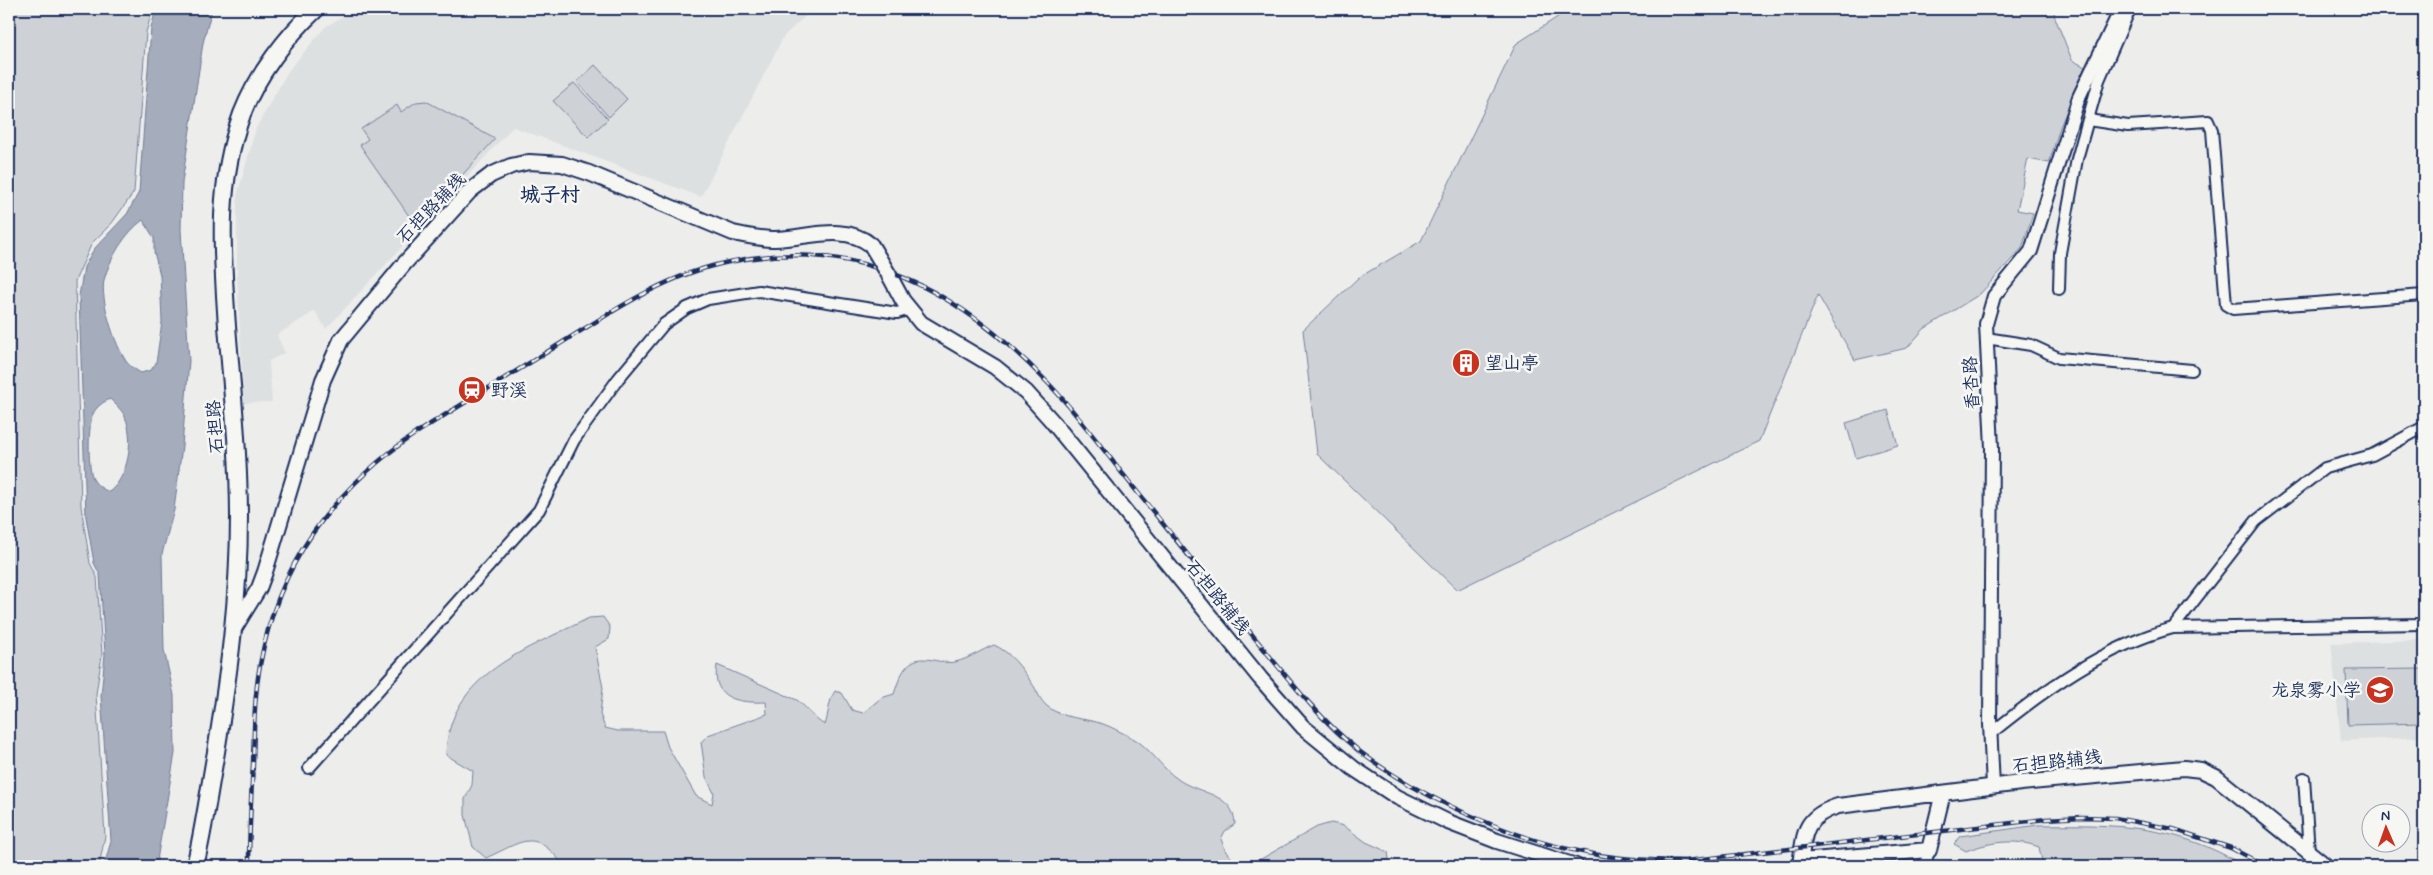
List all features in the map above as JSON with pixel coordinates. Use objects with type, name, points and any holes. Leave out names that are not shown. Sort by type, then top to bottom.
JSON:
[{"type":"main road","name":"石担路","points":[[198,862],[235,627],[238,589],[239,515],[221,236],[224,189],[230,156],[242,113],[260,79],[283,45],[316,9]]},
{"type":"main road","name":"石担路辅线","points":[[235,627],[259,588],[265,572],[324,380],[340,340],[470,191],[490,175],[511,166],[529,162],[562,164],[589,173],[733,233],[753,238],[774,239],[845,232],[861,236],[872,244],[910,309],[921,323],[995,367],[1026,392],[1260,678],[1303,727],[1353,768],[1397,797],[1448,822],[1497,841],[1576,866]]},
{"type":"main road","name":"石担路辅线","points":[[1801,864],[1805,830],[1814,818],[1826,810],[1838,806],[2160,769],[2200,770],[2233,790],[2326,866]]},
{"type":"main road","points":[[1801,864],[1929,850],[1944,793]]},
{"type":"street","name":"香杏路","points":[[1993,787],[1990,734],[1992,448],[1986,324],[1994,296],[2030,251],[2079,97],[2121,9]]},
{"type":"street","points":[[2059,289],[2060,253],[2077,159],[2099,80],[2130,9]]},
{"type":"street","points":[[2088,120],[2128,126],[2208,121],[2212,130],[2226,305],[2233,309],[2424,295]]},
{"type":"street","points":[[309,768],[538,510],[574,440],[618,379],[664,324],[687,308],[708,299],[729,294],[759,291],[897,313],[910,309]]},
{"type":"street","points":[[1986,338],[2031,345],[2059,358],[2192,370]]},
{"type":"street","points":[[2173,628],[2256,521],[2325,468],[2372,455],[2424,427]]},
{"type":"street","points":[[1990,734],[2082,667],[2152,634],[2173,628],[2424,624]]},
{"type":"street","points":[[2304,778],[2309,852]]},
{"type":"street","points":[[1926,866],[1929,850]]},
{"type":"shaded area","points":[[9,9],[153,9],[146,32],[134,192],[112,223],[92,243],[75,281],[81,506],[90,563],[97,577],[102,655],[96,694],[105,836],[99,866],[9,866]]},
{"type":"shaded area","points":[[355,9],[813,9],[784,36],[701,197],[513,127],[326,329],[315,311],[277,335],[285,353],[269,361],[272,402],[244,403],[237,277],[237,196],[256,128],[288,71],[325,27]]},
{"type":"shaded area","points":[[1570,9],[2056,9],[2054,15],[2072,60],[2085,67],[2060,127],[2049,163],[2028,159],[2017,210],[2033,213],[2022,248],[1980,294],[1924,329],[1907,348],[1855,360],[1818,295],[1759,441],[1457,590],[1317,454],[1303,330],[1358,278],[1421,241],[1516,44]]},
{"type":"shaded area","points":[[595,65],[627,99],[609,117],[577,82]]},
{"type":"shaded area","points":[[574,83],[608,119],[588,137],[553,101]]},
{"type":"shaded area","points":[[426,101],[495,139],[416,226],[360,145],[368,139],[361,129],[397,105],[401,112],[416,102]]},
{"type":"shaded area","points":[[1888,410],[1898,445],[1856,458],[1846,423]]},
{"type":"shaded area","points":[[603,617],[610,627],[609,639],[595,647],[603,688],[600,714],[605,728],[618,731],[663,731],[668,747],[696,796],[712,804],[714,793],[706,777],[701,742],[708,735],[767,714],[766,702],[737,700],[723,692],[718,686],[716,677],[717,665],[797,700],[817,720],[825,725],[835,691],[842,693],[852,710],[863,713],[881,698],[894,694],[904,670],[912,662],[924,659],[955,662],[994,645],[1005,651],[1015,660],[1048,707],[1061,714],[1103,724],[1131,737],[1144,746],[1179,780],[1222,800],[1229,806],[1235,824],[1225,831],[1221,839],[1226,852],[1234,860],[1243,863],[1261,859],[1317,827],[1331,823],[1344,826],[1366,842],[1388,852],[1389,859],[1378,866],[564,866],[544,846],[528,841],[519,843],[486,858],[473,847],[465,815],[465,799],[472,785],[473,771],[446,755],[450,727],[461,704],[476,684],[495,668],[517,654],[589,618]]},
{"type":"shaded area","name":"龙泉雾小学","points":[[2424,640],[2424,737],[2341,741],[2331,643]]},
{"type":"shaded area","points":[[2424,669],[2424,723],[2348,725],[2346,670]]},
{"type":"shaded area","points":[[2038,825],[2093,825],[2144,829],[2194,842],[2219,852],[2244,866],[2043,866],[2039,847],[2030,844],[2002,842],[1966,851],[1954,844],[1960,836]]},
{"type":"water","points":[[156,9],[212,9],[203,43],[182,183],[181,230],[189,361],[182,446],[174,510],[162,554],[164,650],[174,695],[175,753],[156,866],[104,866],[111,841],[101,696],[105,654],[100,575],[94,563],[86,517],[79,296],[84,267],[94,249],[127,214],[139,192],[151,28]],"holes":[[[143,220],[154,238],[154,252],[160,275],[162,322],[156,363],[151,370],[141,373],[127,363],[117,344],[109,322],[103,289],[104,280],[114,255],[124,239]],[[110,399],[125,417],[128,426],[129,447],[125,468],[116,486],[109,492],[99,486],[93,479],[89,445],[93,414],[100,405]]]},
{"type":"railway","points":[[249,866],[255,702],[268,628],[280,594],[295,562],[313,532],[334,505],[386,455],[416,433],[638,297],[682,276],[705,268],[729,262],[776,256],[821,257],[864,264],[904,278],[943,297],[979,321],[1014,350],[1068,405],[1278,667],[1344,739],[1381,767],[1407,783],[1434,798],[1493,825],[1551,845],[1591,854],[1658,861],[1686,861],[2046,819],[2115,818],[2173,829],[2231,848],[2265,866]]},
{"type":"place","name":"望山亭","points":[[1466,363]]},
{"type":"place","name":"野溪","points":[[472,390]]},
{"type":"place","name":"龙泉雾小学","points":[[2380,690]]},
{"type":"district","name":"城子村","points":[[550,194]]}]
